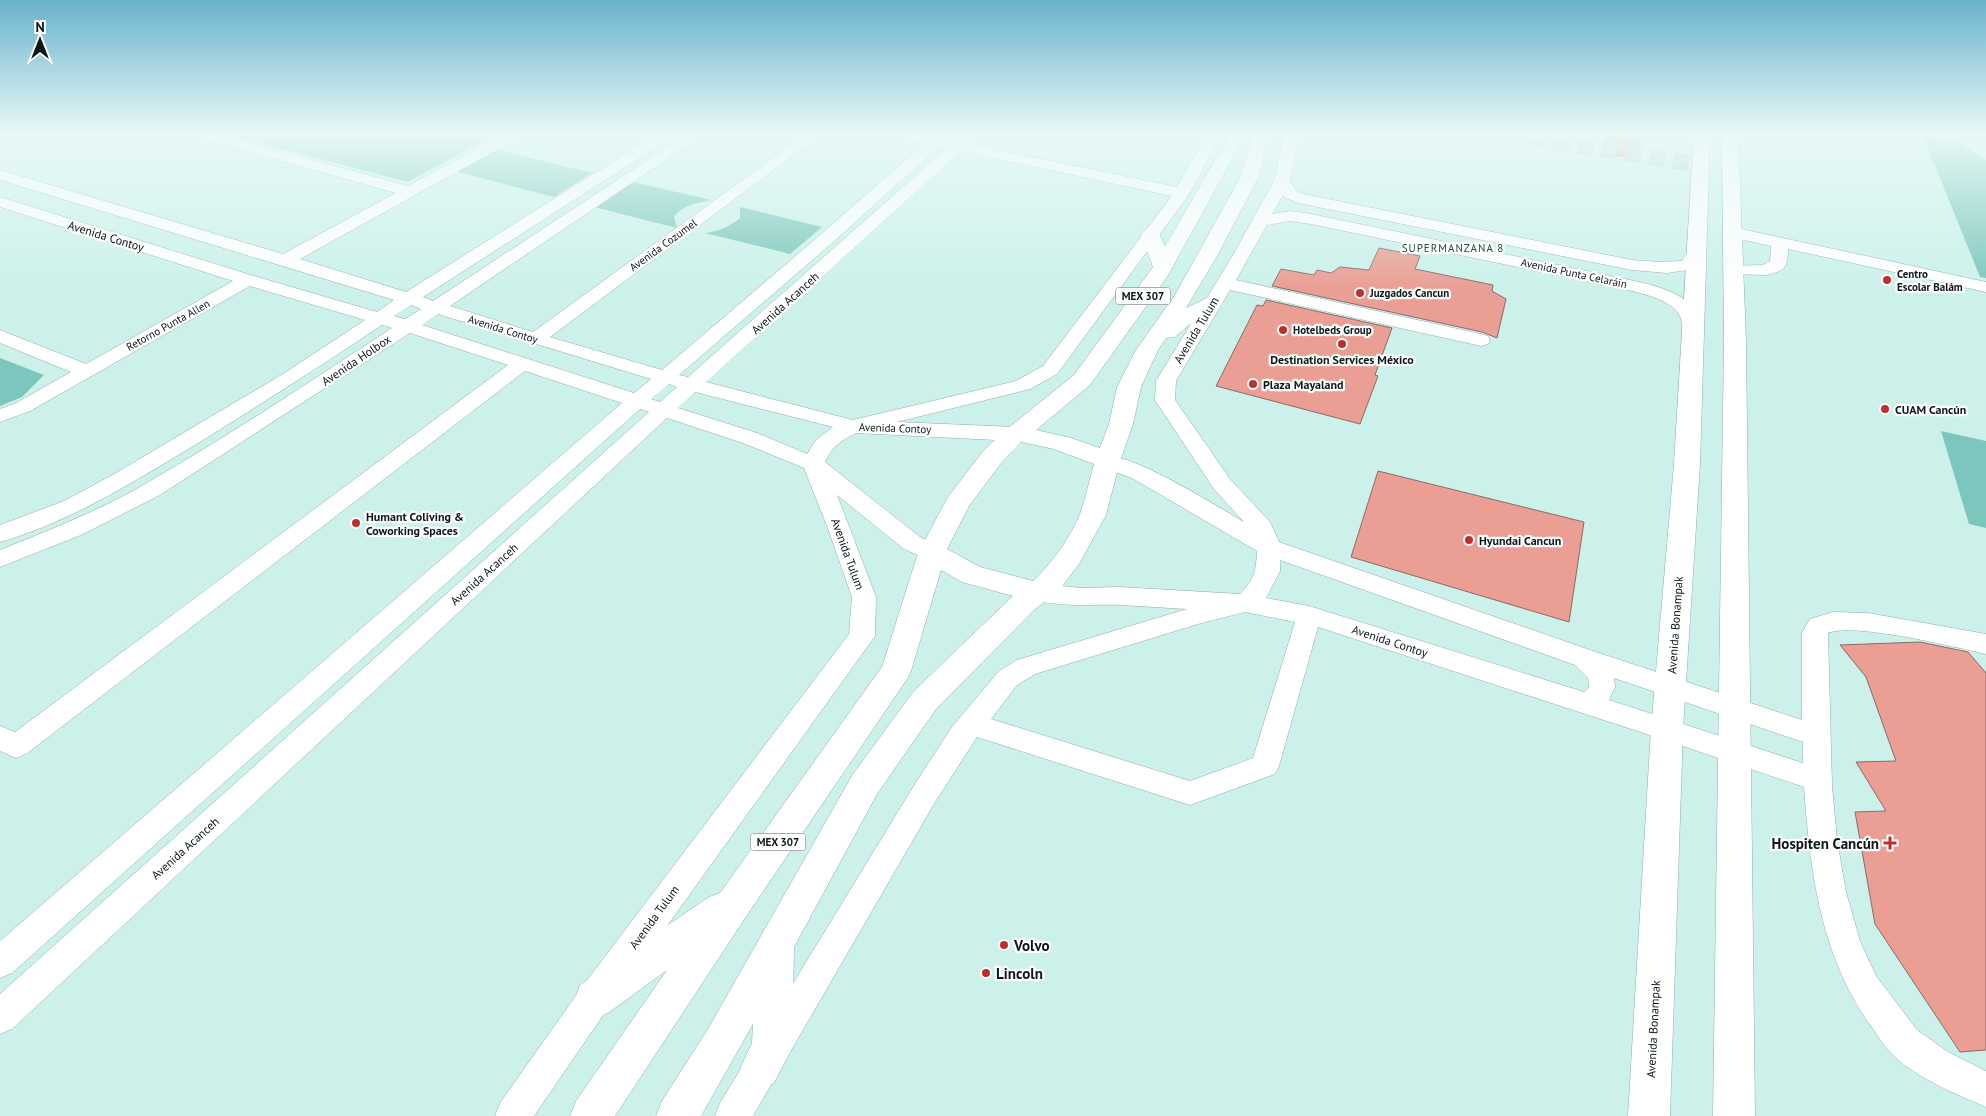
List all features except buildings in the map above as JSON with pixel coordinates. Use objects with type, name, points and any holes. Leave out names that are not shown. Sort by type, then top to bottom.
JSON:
[{"type":"main road","name":"MEX 307","points":[[1016,434],[1082,380],[1163,266],[1210,186]]},
{"type":"main road","name":"MEX 307","points":[[1107,461],[1121,424],[1129,387],[1148,350],[1185,295],[1244,186]]},
{"type":"main road","name":"Avenida Bonampak","points":[[1649,1116],[1667,729],[1687,464],[1699,186]]},
{"type":"main road","points":[[1731,186],[1735,341],[1732,752],[1734,1116]]},
{"type":"main road","points":[[1151,235],[1163,266]]},
{"type":"main road","points":[[1148,350],[1182,320],[1212,303]]},
{"type":"main road","points":[[677,1116],[722,1044],[865,784],[925,700],[1037,592],[1051,581],[1070,557],[1093,515],[1107,461],[1083,448],[1055,440],[1016,434],[993,456],[957,503],[932,553],[972,575],[1037,592]]},
{"type":"main road","name":"MEX 307","points":[[591,1116],[736,900],[790,826],[896,671],[932,553]]},
{"type":"main road","points":[[594,999],[736,900]]},
{"type":"main road","points":[[760,1069],[772,1048],[776,943]]},
{"type":"street","name":"Avenida Contoy","points":[[39,186],[285,260],[536,339],[694,385],[853,426],[1016,434]]},
{"type":"street","points":[[389,186],[410,192]]},
{"type":"street","points":[[285,260],[421,186]]},
{"type":"street","name":"Avenida Holbox","points":[[0,534],[72,506],[124,478],[290,378],[408,299],[585,186]]},
{"type":"street","name":"Avenida Holbox","points":[[0,559],[73,529],[152,490],[320,384],[433,307],[618,186]]},
{"type":"street","name":"Avenida Cozumel","points":[[536,339],[744,186]]},
{"type":"street","name":"Avenida Acanceh","points":[[0,962],[637,401],[824,240],[893,186]]},
{"type":"street","name":"Avenida Acanceh","points":[[0,1017],[664,409],[694,385],[904,186]]},
{"type":"street","points":[[813,464],[824,443],[836,433],[853,426],[1023,385],[1050,370],[1186,187],[1182,186]]},
{"type":"street","name":"Avenida Tulum","points":[[1245,603],[1259,590],[1268,571],[1269,547],[1262,528],[1222,484],[1165,400],[1166,381],[1279,186]]},
{"type":"street","name":"Avenida Punta Celaráin","points":[[1285,186],[1290,194],[1298,198],[1632,265],[1676,268],[1688,265],[1696,252]]},
{"type":"street","name":"Avenida Contoy","points":[[0,202],[97,234],[407,326],[750,438],[813,464],[912,543],[932,553]]},
{"type":"street","points":[[1311,218],[1304,215],[1302,209],[1306,205],[1317,202]]},
{"type":"street","points":[[97,234],[134,215]]},
{"type":"street","name":"Avenida Punta Celaráin","points":[[1260,221],[1290,216],[1311,218],[1630,285],[1655,292],[1674,302],[1688,313],[1693,331]]},
{"type":"street","points":[[1732,232],[1986,287]]},
{"type":"street","points":[[1733,270],[1766,270],[1779,264],[1780,241]]},
{"type":"street","points":[[1630,285],[1644,284],[1649,279],[1646,272],[1632,265]]},
{"type":"street","name":"Retorno Punta Allen","points":[[0,416],[23,407],[248,280]]},
{"type":"street","points":[[1224,283],[1481,340]]},
{"type":"street","points":[[0,336],[87,371]]},
{"type":"street","points":[[0,736],[16,746],[523,363]]},
{"type":"street","points":[[1107,461],[1140,473],[1269,547],[1584,658],[1733,706],[1818,736]]},
{"type":"street","name":"Avenida Tulum","points":[[513,1116],[594,999],[862,636],[864,596],[839,526],[813,464]]},
{"type":"street","name":"Avenida Contoy","points":[[1037,592],[1080,596],[1120,596],[1245,603],[1309,615],[1667,729],[1818,780]]},
{"type":"street","points":[[733,1116],[925,793],[971,724],[1008,678],[1026,668],[1198,615],[1245,603]]},
{"type":"street","points":[[971,724],[1190,793],[1264,766],[1309,615]]},
{"type":"street","points":[[1986,644],[1868,622],[1832,622],[1819,626],[1815,634],[1818,780],[1826,876],[1842,935],[1862,987],[1884,1018],[1909,1046],[1986,1089]]},
{"type":"street","points":[[1584,658],[1597,670],[1602,684],[1598,697],[1587,704]]},
{"type":"shaded area","points":[[512,186],[571,186],[554,197]]},
{"type":"shaded area","points":[[621,186],[651,186],[711,200],[691,205],[677,213],[674,217],[677,228],[590,206]]},
{"type":"shaded area","points":[[1943,186],[1986,186],[1986,278],[1980,277]]},
{"type":"shaded area","points":[[740,207],[822,227],[790,254],[705,233],[724,228],[736,221],[740,218]]},
{"type":"shaded area","points":[[0,358],[44,375],[22,397],[0,406]]},
{"type":"shaded area","points":[[1941,431],[1986,441],[1986,528],[1969,524]]},
{"type":"place","name":"Centro Escolar Balám","points":[[1887,280]]},
{"type":"place","name":"Juzgados Cancun","points":[[1360,293]]},
{"type":"place","name":"Hotelbeds Group","points":[[1283,330]]},
{"type":"place","name":"Destination Services México","points":[[1342,344]]},
{"type":"place","name":"Plaza Mayaland","points":[[1253,384]]},
{"type":"place","name":"CUAM Cancún","points":[[1885,409]]},
{"type":"place","name":"Humant Coliving & Coworking Spaces","points":[[356,523]]},
{"type":"place","name":"Hyundai Cancun","points":[[1469,540]]},
{"type":"place","name":"Hospiten Cancún","points":[[1890,843]]},
{"type":"place","name":"Volvo","points":[[1004,945]]},
{"type":"place","name":"Lincoln","points":[[986,973]]},
{"type":"district","name":"SUPERMANZANA 8","points":[[1453,248]]}]
